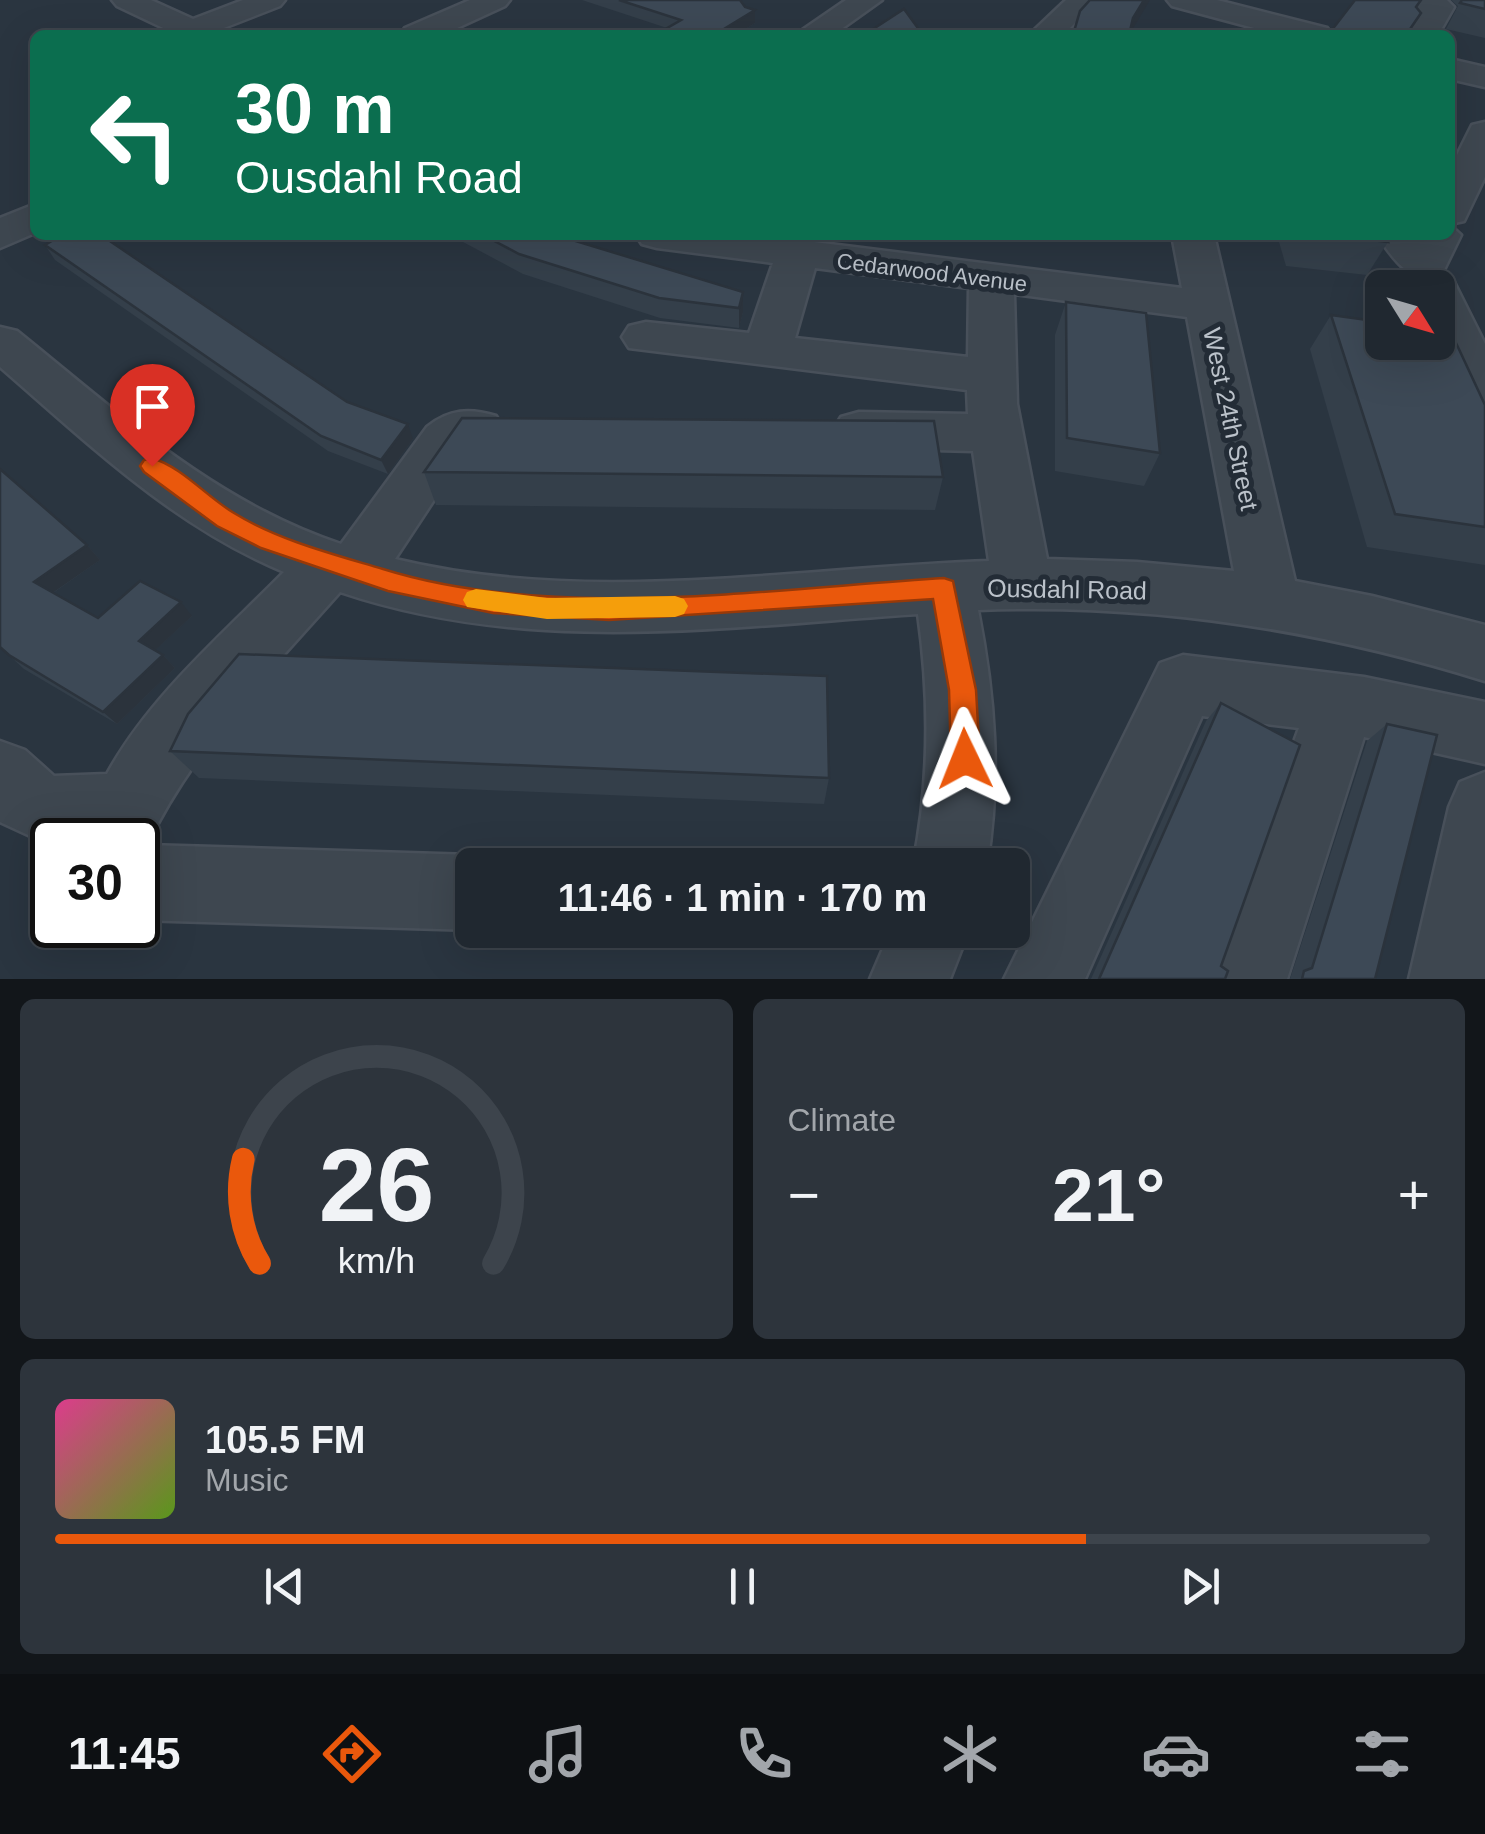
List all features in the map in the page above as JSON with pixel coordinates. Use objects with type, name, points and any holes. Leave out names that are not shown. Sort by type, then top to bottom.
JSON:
[{"type":"street","points":[[127,0],[193,30]]},
{"type":"street","points":[[202,30],[270,0]]},
{"type":"street","points":[[427,30],[495,0]]},
{"type":"street","points":[[819,30],[867,0]]},
{"type":"street","points":[[1050,30],[1082,0]]},
{"type":"street","points":[[1406,0],[1439,8],[1425,30]]},
{"type":"street","points":[[1191,30],[1197,2],[1296,30]]},
{"type":"street","points":[[1455,69],[1485,77]]},
{"type":"street","points":[[1455,195],[1472,138]]},
{"type":"street","points":[[0,235],[30,219]]},
{"type":"street","name":"Cedarwood Avenue","points":[[692,240],[1207,306]]},
{"type":"street","points":[[1022,584],[996,432],[991,376],[1015,282],[1039,240]]},
{"type":"street","name":"West 24th Street","points":[[1195,240],[1270,602]]},
{"type":"street","points":[[767,352],[797,255]]},
{"type":"street","points":[[1428,263],[1485,396]]},
{"type":"street","points":[[646,337],[991,376]]},
{"type":"street","name":"Ousdahl Road","points":[[0,342],[182,491],[255,534],[342,568],[430,591],[547,609],[695,605],[1022,584],[1093,586],[1270,602],[1384,625],[1485,652]]},
{"type":"street","points":[[122,818],[144,775],[208,694],[342,568],[446,440],[459,428],[518,429]]},
{"type":"street","points":[[812,430],[996,432]]},
{"type":"street","points":[[944,588],[962,690],[965,759],[945,848]]},
{"type":"street","points":[[1044,979],[1183,684],[1340,704],[1485,733]]},
{"type":"street","points":[[1247,979],[1340,704]]},
{"type":"street","points":[[0,774],[19,795],[50,813],[89,818]]},
{"type":"street","points":[[1449,979],[1485,807]]},
{"type":"street","points":[[160,883],[455,891]]},
{"type":"building","points":[[619,0],[740,0],[745,7],[755,10],[722,30],[664,30],[681,20]]},
{"type":"building","points":[[1090,0],[1144,0],[1130,30],[1074,30],[1080,11]]},
{"type":"building","points":[[1355,0],[1421,0],[1416,7],[1421,13],[1409,30],[1332,30]]},
{"type":"building","points":[[1485,0],[1485,9],[1460,3]]},
{"type":"building","points":[[904,9],[919,30],[872,30]]},
{"type":"building","points":[[54,240],[108,240],[347,402],[408,424],[381,460],[321,436],[45,245]]},
{"type":"building","points":[[492,240],[572,240],[743,292],[739,308],[659,298],[519,254]]},
{"type":"building","points":[[1066,302],[1146,313],[1160,453],[1067,438]]},
{"type":"building","points":[[1331,315],[1365,320],[1365,360],[1455,360],[1455,341],[1485,405],[1485,527],[1395,514]]},
{"type":"building","points":[[462,418],[934,421],[943,477],[424,472]]},
{"type":"building","points":[[0,469],[87,545],[34,582],[98,618],[140,581],[181,602],[139,641],[163,655],[103,712],[0,647]]},
{"type":"building","points":[[239,654],[827,676],[829,778],[170,751],[188,714]]},
{"type":"building","points":[[1221,703],[1300,745],[1221,966],[1228,971],[1225,979],[1099,979]]},
{"type":"building","points":[[1387,724],[1437,735],[1375,979],[1302,979],[1304,971],[1312,968]]},
{"type":"slow traffic","points":[[476,600],[547,609],[675,606]]},
{"type":"route","points":[[152,466],[226,520],[269,541],[388,581],[493,602],[547,609],[609,610],[944,588],[962,690],[965,759]]}]
